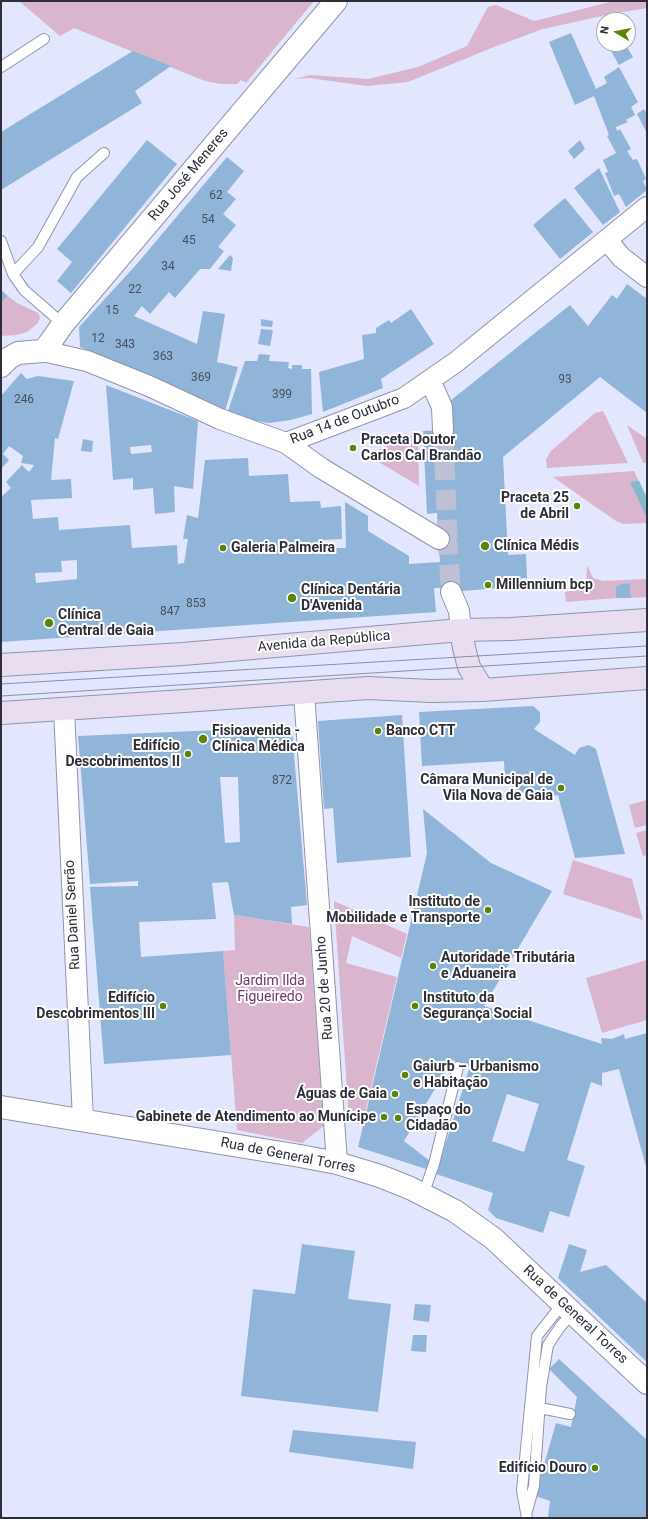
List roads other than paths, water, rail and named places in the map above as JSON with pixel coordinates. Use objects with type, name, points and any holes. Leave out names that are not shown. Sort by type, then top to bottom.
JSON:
[{"type":"main road","name":"Avenida da República","points":[[1,665],[190,654],[461,630],[511,629],[647,620]]},
{"type":"main road","points":[[461,630],[469,667],[483,690]]},
{"type":"main road","points":[[1,713],[368,688],[431,691],[483,690],[647,678]]},
{"type":"street","name":"Rua José Meneres","points":[[43,351],[63,324],[336,1]]},
{"type":"street","name":"Rua 14 de Outubro","points":[[1,366],[9,358],[18,353],[43,351],[87,361],[149,386],[220,419],[286,443],[404,398],[456,362],[647,207]]},
{"type":"street","points":[[607,240],[621,257],[647,277]]},
{"type":"street","points":[[430,380],[442,407],[443,430]]},
{"type":"street","points":[[286,443],[321,468],[438,539]]},
{"type":"street","points":[[451,592],[459,611],[461,630]]},
{"type":"street","name":"Rua 20 de Junho","points":[[304,693],[337,1163]]},
{"type":"street","name":"Rua Daniel Serrão","points":[[64,709],[83,1120]]},
{"type":"street","name":"Rua de General Torres","points":[[1,1107],[300,1156],[337,1163],[380,1176],[455,1211],[494,1239],[647,1382]]},
{"type":"lane","points":[[1,67],[44,39]]},
{"type":"lane","points":[[13,274],[38,247],[77,177],[104,153]]},
{"type":"lane","points":[[1,241],[13,274],[24,290],[63,324]]},
{"type":"lane","points":[[423,1195],[434,1164],[458,1067]]},
{"type":"lane","points":[[527,1517],[522,1490],[537,1387],[548,1345],[560,1327],[568,1308]]},
{"type":"lane","points":[[527,1517],[534,1486],[540,1408],[537,1387],[537,1336],[568,1308]]},
{"type":"lane","points":[[540,1408],[570,1414]]},
{"type":"water","points":[[639,481],[647,498],[647,514],[645,514],[630,482]]},
{"type":"tunnel","points":[[443,430],[448,546]]},
{"type":"tunnel","points":[[439,539],[448,546],[451,592]]},
{"type":"tram line","points":[[1,684],[647,646]]},
{"type":"tram line","points":[[1,696],[647,656]]},
{"type":"place","name":"Praceta Doutor Carlos Cal Brandão","points":[[353,448]]},
{"type":"place","name":"Praceta 25 de Abril","points":[[577,506]]},
{"type":"place","name":"Clínica Médis","points":[[485,546]]},
{"type":"place","name":"Galeria Palmeira","points":[[223,548]]},
{"type":"place","name":"Millennium bcp","points":[[488,585]]},
{"type":"place","name":"Clínica Dentária D'Avenida","points":[[292,598]]},
{"type":"place","name":"Clínica Central de Gaia","points":[[49,623]]},
{"type":"place","name":"Banco CTT","points":[[378,731]]},
{"type":"place","name":"Fisioavenida - Clínica Médica","points":[[203,739]]},
{"type":"place","name":"Edifício Descobrimentos II","points":[[188,754]]},
{"type":"place","name":"Câmara Municipal de Vila Nova de Gaia","points":[[561,788]]},
{"type":"place","name":"Instituto de Mobilidade e Transporte","points":[[488,910]]},
{"type":"place","name":"Autoridade Tributária e Aduaneira","points":[[433,966]]},
{"type":"place","name":"Edifício Descobrimentos III","points":[[163,1006]]},
{"type":"place","name":"Instituto da Segurança Social","points":[[415,1006]]},
{"type":"place","name":"Gaiurb – Urbanismo e Habitação","points":[[405,1075]]},
{"type":"place","name":"Águas de Gaia","points":[[395,1094]]},
{"type":"place","name":"Gabinete de Atendimento ao Munícipe","points":[[384,1117]]},
{"type":"place","name":"Espaço do Cidadão","points":[[398,1118]]},
{"type":"place","name":"Edifício Douro","points":[[595,1468]]},
{"type":"park label","name":"Jardim Ilda Figueiredo","points":[[270,990]]}]
